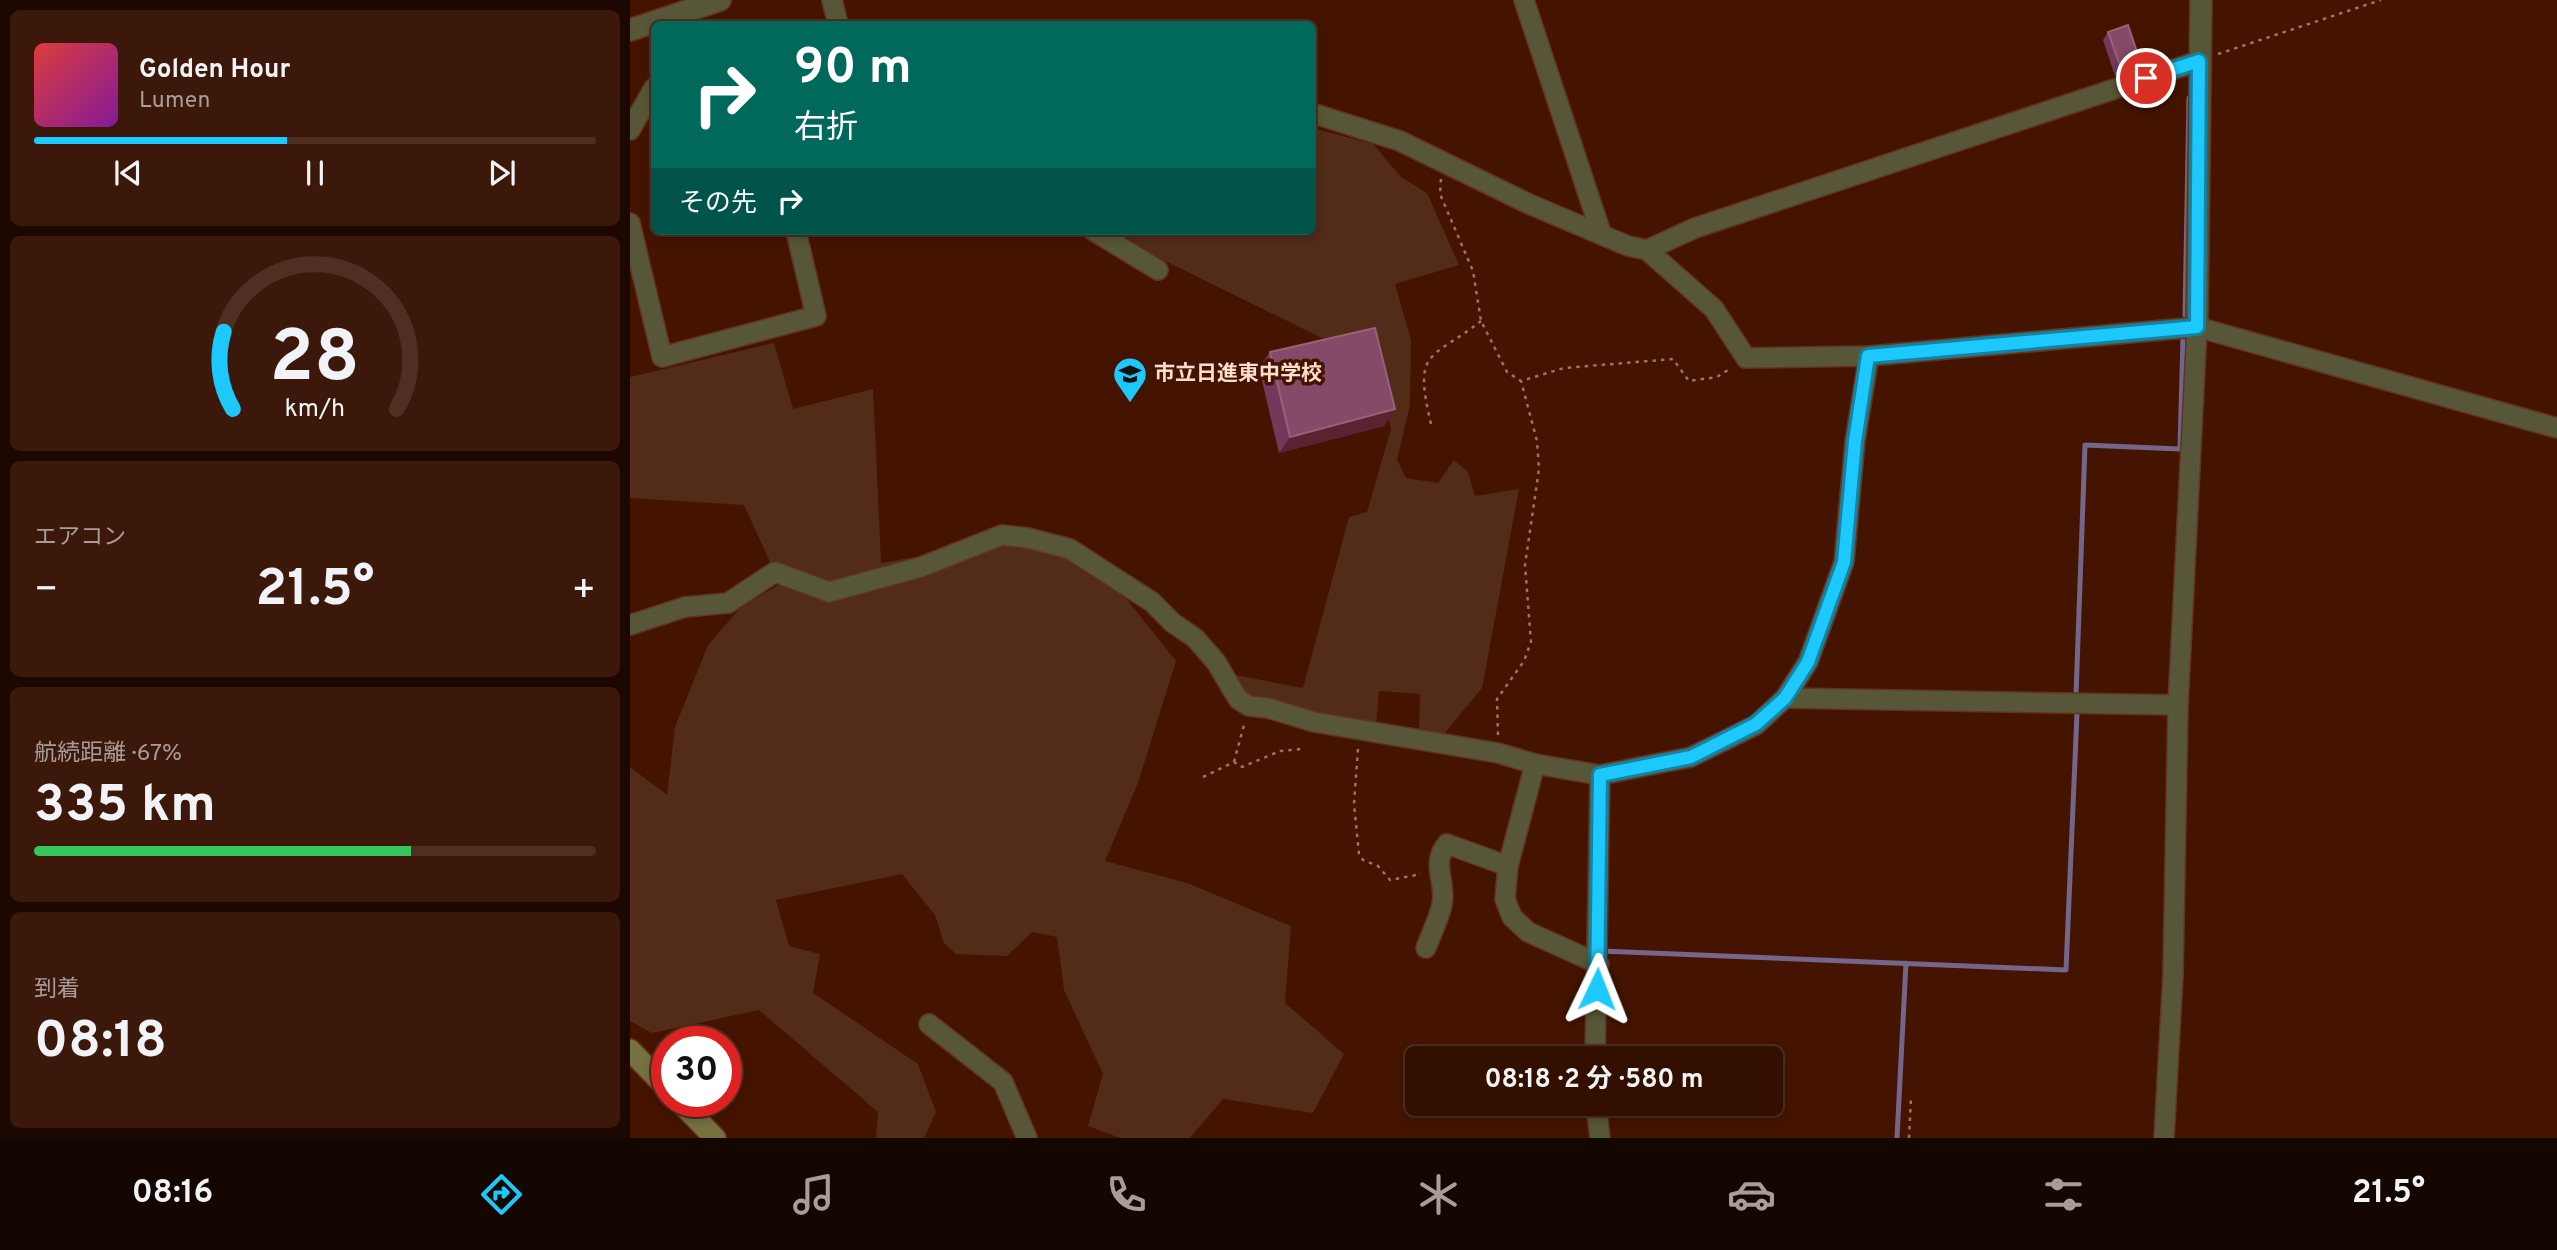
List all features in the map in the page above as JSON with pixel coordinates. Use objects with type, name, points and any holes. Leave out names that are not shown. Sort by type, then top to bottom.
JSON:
[{"type":"main road","points":[[630,1050],[651,1072]]},
{"type":"main road","points":[[695,1117],[715,1138]]},
{"type":"street","points":[[673,21],[720,0]]},
{"type":"street","points":[[832,0],[837,21]]},
{"type":"street","points":[[1524,0],[1601,233]]},
{"type":"street","points":[[2164,1138],[2173,975],[2178,705],[2197,327],[2201,0]]},
{"type":"street","points":[[630,30],[651,30]]},
{"type":"street","points":[[1647,250],[1695,228],[2199,61]]},
{"type":"street","points":[[630,130],[651,93]]},
{"type":"street","points":[[1316,114],[1401,141],[1527,203],[1628,246],[1647,250],[1714,309],[1746,358],[1868,356],[2197,327],[2557,428]]},
{"type":"street","points":[[630,223],[662,357],[816,316],[797,235]]},
{"type":"street","points":[[1101,235],[1158,270]]},
{"type":"street","points":[[630,625],[685,607],[728,603],[775,572],[829,592],[921,568],[1002,535],[1028,538],[1070,549],[1152,602],[1173,623],[1195,638],[1216,662],[1238,699],[1249,706],[1268,708],[1314,722],[1498,753],[1535,764],[1600,775],[1691,757],[1756,724],[1785,698],[1808,662],[1844,562],[1855,441],[1868,356]]},
{"type":"street","points":[[1785,698],[2178,705]]},
{"type":"street","points":[[1535,764],[1508,866],[1505,899],[1512,917],[1528,932],[1599,964]]},
{"type":"street","points":[[1596,1046],[1599,964],[1600,775]]},
{"type":"street","points":[[1426,948],[1443,902],[1438,872],[1440,852],[1447,844],[1508,866]]},
{"type":"street","points":[[929,1024],[1003,1082],[1027,1138]]},
{"type":"street","points":[[1597,1116],[1600,1138]]},
{"type":"path","points":[[2199,61],[2381,0]]},
{"type":"path","points":[[1449,164],[1438,187],[1473,271],[1481,321],[1507,372],[1521,381],[1536,441],[1539,469],[1525,565],[1531,642],[1524,661],[1497,699],[1498,753]]},
{"type":"path","points":[[1431,424],[1425,396],[1424,369],[1443,345],[1481,321]]},
{"type":"path","points":[[1521,381],[1564,368],[1674,359],[1689,381],[1717,377],[1746,358]]},
{"type":"path","points":[[1203,777],[1234,762],[1249,706]]},
{"type":"path","points":[[1360,728],[1354,804],[1359,854],[1363,860],[1378,866],[1390,880],[1438,872]]},
{"type":"path","points":[[1234,762],[1242,767],[1280,751],[1301,750]]},
{"type":"path","points":[[1909,1138],[1911,1098]]},
{"type":"shaded area","points":[[1316,129],[1373,144],[1401,177],[1427,193],[1459,265],[1395,284],[1411,340],[1410,405],[1397,460],[1406,478],[1438,483],[1454,460],[1468,472],[1475,496],[1519,489],[1482,688],[1444,734],[1419,732],[1420,694],[1379,691],[1376,725],[1247,696],[1230,674],[1303,688],[1349,517],[1367,512],[1391,429],[1369,337],[1330,342],[1157,257],[1123,235],[1316,235]]},
{"type":"shaded area","points":[[774,343],[793,409],[873,389],[881,563],[1007,541],[1064,555],[1112,581],[1176,661],[1138,783],[1105,861],[1187,883],[1291,926],[1285,1003],[1344,1054],[1313,1113],[1223,1099],[1190,1138],[1120,1138],[1088,1126],[1103,1074],[1064,990],[1057,937],[1032,932],[1007,956],[956,954],[944,943],[935,915],[902,874],[776,900],[789,946],[820,954],[813,993],[918,1064],[936,1112],[924,1138],[876,1138],[878,1112],[759,1010],[685,1026],[651,1026],[651,1032],[630,1021],[630,767],[667,795],[675,727],[708,645],[742,606],[780,584],[744,505],[630,498],[630,377]]},
{"type":"building","points":[[2128,25],[2140,61],[2121,68],[2108,32]]},
{"type":"building","points":[[1375,328],[1395,409],[1290,437],[1270,352]]},
{"type":"waterway","points":[[2185,315],[2189,98]]},
{"type":"waterway","points":[[2076,695],[2085,445],[2180,449],[2183,336]]},
{"type":"waterway","points":[[1601,951],[2066,970],[2077,713]]},
{"type":"waterway","points":[[1897,1138],[1906,963]]},
{"type":"place","name":"市立日進東中学校","points":[[1130,404]]},
{"type":"route","points":[[1597,989],[1600,775],[1691,757],[1756,724],[1785,698],[1808,662],[1844,562],[1855,441],[1868,356],[2197,327],[2199,61],[2146,78]]}]
